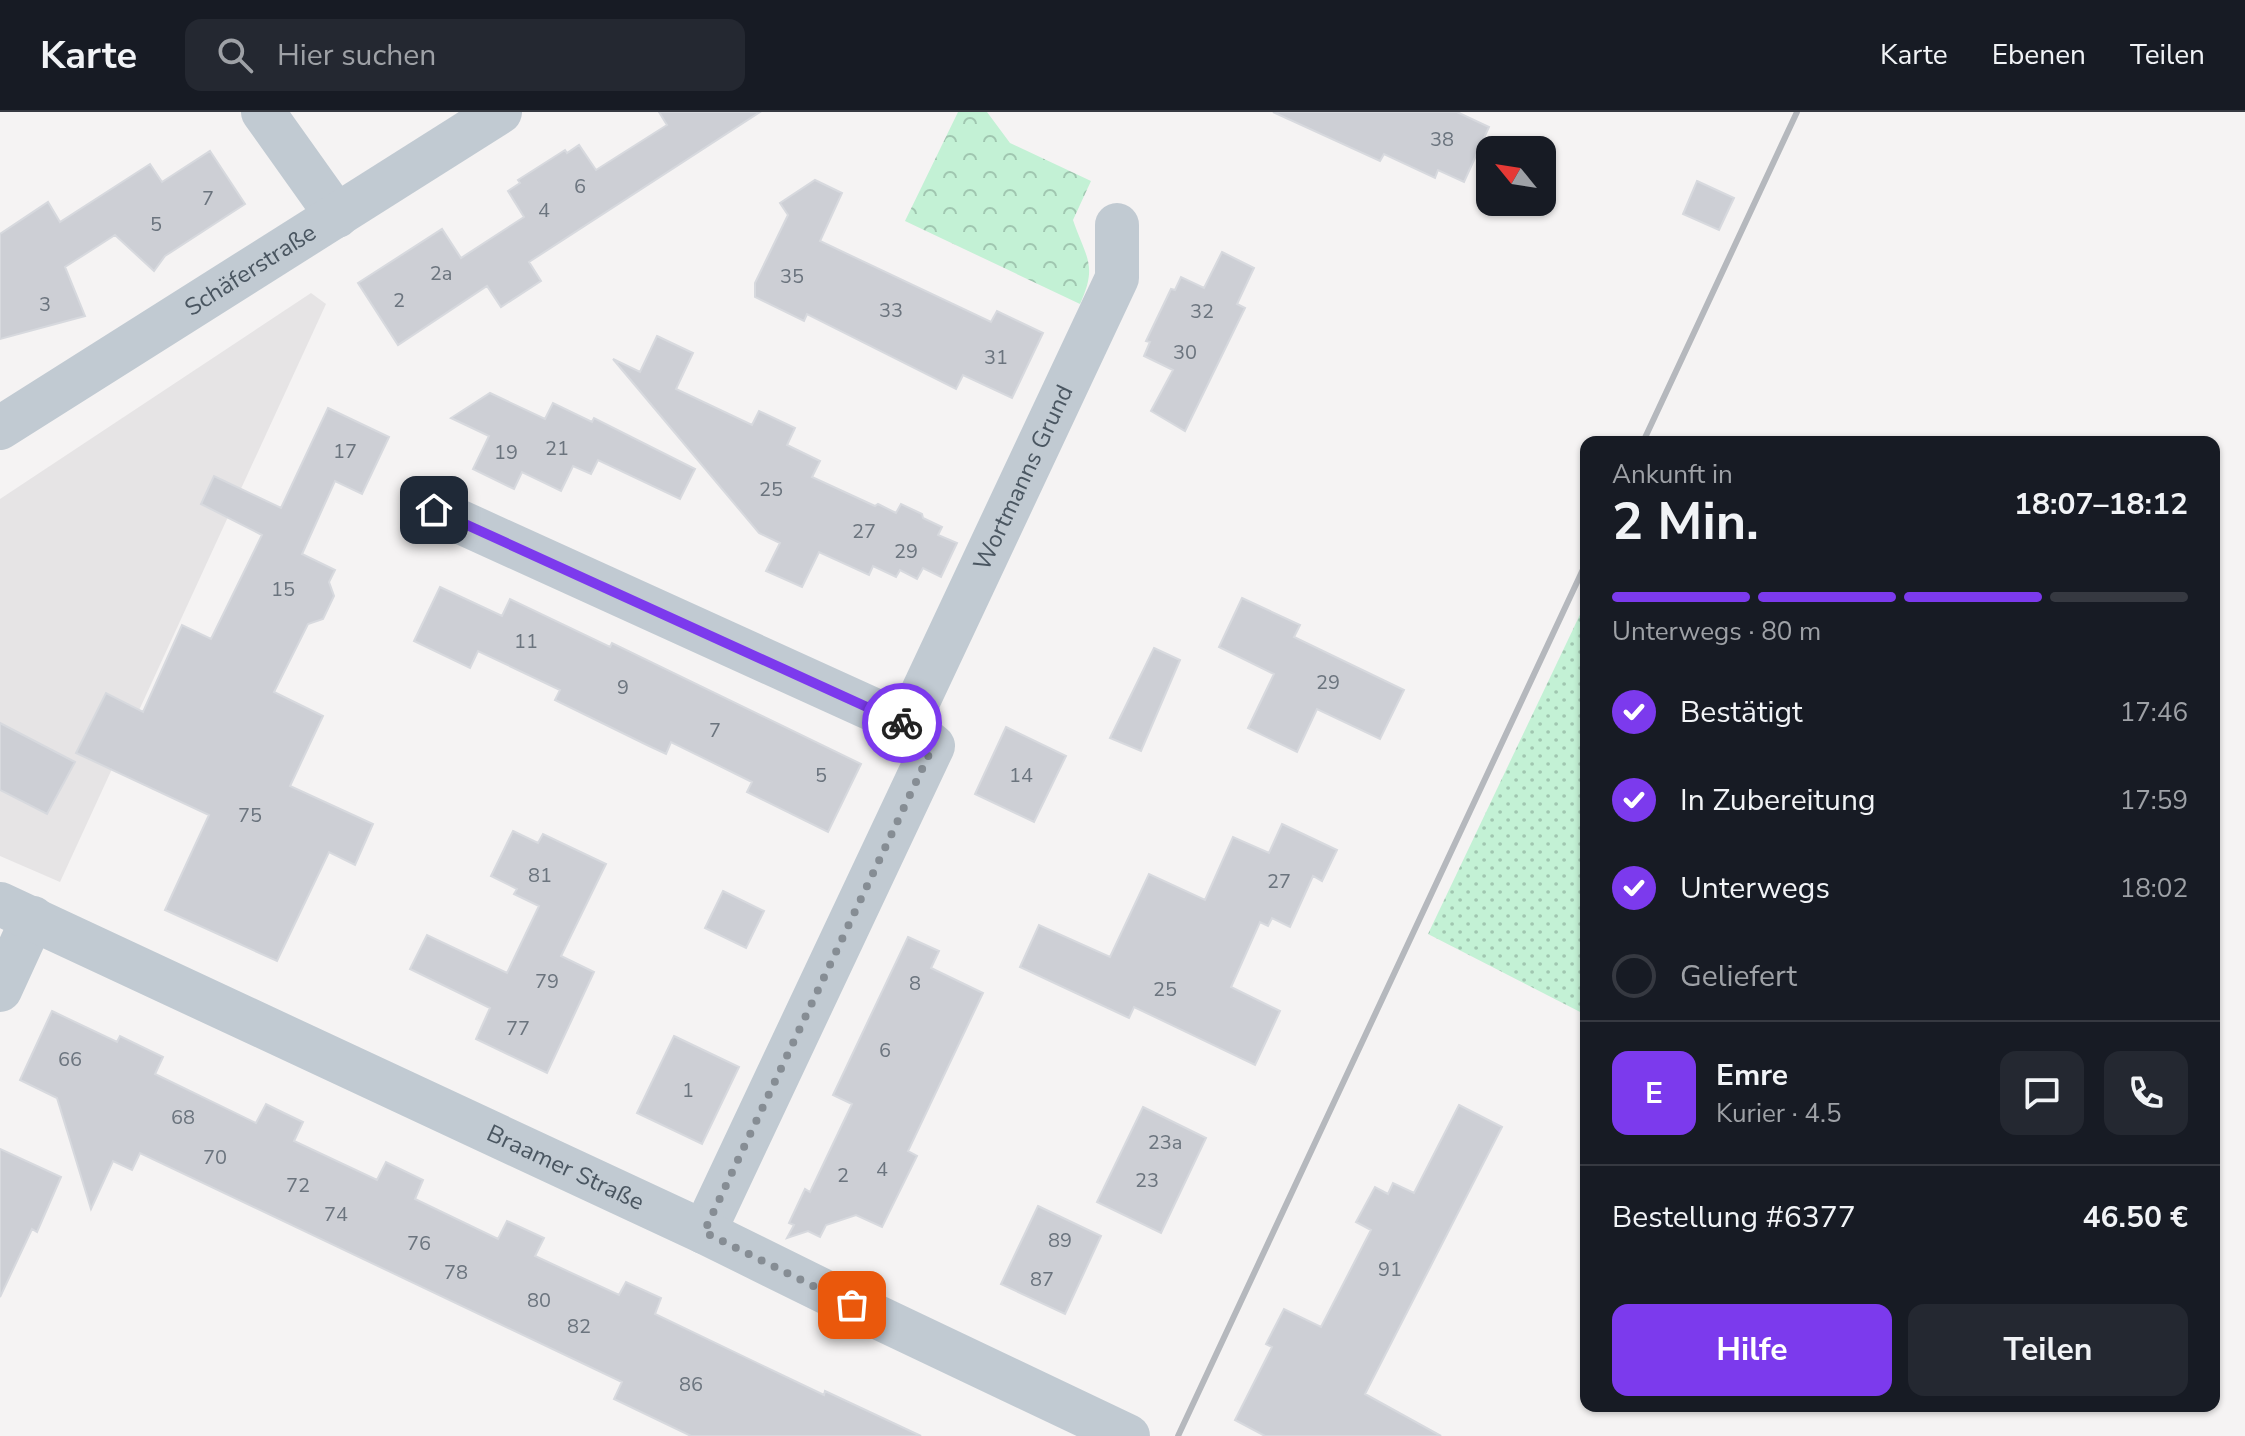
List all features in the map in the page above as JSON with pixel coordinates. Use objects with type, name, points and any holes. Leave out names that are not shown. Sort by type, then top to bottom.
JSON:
[{"type":"street","points":[[263,112],[337,216]]},
{"type":"street","name":"Schäferstraße","points":[[0,428],[500,112]]},
{"type":"street","name":"Wortmanns Grund","points":[[907,725],[1117,278],[1117,225]]},
{"type":"street","points":[[434,510],[907,725],[933,746],[704,1232]]},
{"type":"street","points":[[0,990],[17,911]]},
{"type":"street","name":"Braamer Straße","points":[[17,911],[704,1232],[1128,1436]]},
{"type":"shaded area","points":[[311,293],[326,304],[60,882],[0,856],[0,499]]},
{"type":"green space","points":[[958,112],[987,112],[1010,143],[1091,181],[1073,220],[1089,270],[1080,304],[905,221]]},
{"type":"green space","points":[[1580,615],[1580,1012],[1428,934]]},
{"type":"building","points":[[659,112],[760,112],[529,262],[541,281],[501,307],[487,286],[398,345],[358,283],[442,229],[461,258],[524,217],[508,191],[520,183],[518,180],[565,150],[567,153],[579,145],[596,170],[667,125]]},
{"type":"building","points":[[1273,112],[1457,112],[1489,127],[1485,136],[1476,136],[1476,156],[1464,182],[1438,170],[1435,178],[1384,154],[1380,161]]},
{"type":"building","points":[[210,151],[245,204],[165,256],[154,271],[115,235],[65,267],[85,316],[0,339],[0,234],[48,202],[60,222],[150,164],[162,182]]},
{"type":"building","points":[[815,180],[842,193],[820,241],[991,322],[997,311],[1043,333],[1012,398],[963,375],[956,389],[807,314],[804,321],[755,297],[755,283],[788,215],[780,203]]},
{"type":"building","points":[[1697,181],[1734,198],[1719,230],[1683,214]]},
{"type":"building","points":[[1222,252],[1254,268],[1237,304],[1245,308],[1185,431],[1151,411],[1173,370],[1144,356],[1150,342],[1146,341],[1171,289],[1175,290],[1181,277],[1204,288]]},
{"type":"building","points":[[657,336],[693,353],[676,389],[752,425],[759,411],[795,428],[787,445],[820,461],[812,477],[896,513],[901,504],[942,527],[938,535],[957,543],[941,577],[923,568],[917,579],[900,570],[896,577],[873,566],[869,575],[819,552],[802,587],[766,571],[780,543],[759,533],[613,359],[640,372]]},
{"type":"building","points":[[490,393],[545,419],[553,403],[592,422],[594,418],[695,469],[680,499],[598,460],[591,474],[573,466],[561,491],[522,472],[514,489],[473,469],[489,436],[451,418]]},
{"type":"building","points":[[328,408],[389,437],[362,494],[335,481],[302,554],[335,570],[329,582],[334,596],[323,619],[308,624],[274,692],[323,716],[290,786],[373,824],[355,865],[329,852],[277,961],[165,910],[209,815],[76,753],[106,693],[143,712],[182,625],[211,639],[262,535],[201,504],[214,476],[281,508]]},
{"type":"building","points":[[440,587],[502,616],[510,599],[610,647],[612,643],[861,764],[828,832],[747,792],[752,782],[671,742],[666,754],[649,746],[555,700],[560,690],[478,651],[470,668],[414,641]]},
{"type":"building","points":[[1242,598],[1300,625],[1294,637],[1404,690],[1380,739],[1317,709],[1297,752],[1248,728],[1274,674],[1219,647]]},
{"type":"building","points":[[1154,648],[1180,660],[1141,751],[1110,738]]},
{"type":"building","points":[[0,723],[75,762],[47,814],[0,790]]},
{"type":"building","points":[[1006,727],[1066,756],[1034,822],[975,794]]},
{"type":"building","points":[[1282,824],[1337,850],[1322,881],[1313,876],[1290,927],[1272,918],[1268,926],[1260,922],[1231,987],[1280,1011],[1255,1065],[1134,1007],[1129,1018],[1020,967],[1039,925],[1110,957],[1149,874],[1205,900],[1233,837],[1269,853]]},
{"type":"building","points":[[513,831],[538,843],[543,834],[606,864],[561,956],[594,972],[547,1073],[476,1039],[490,1008],[410,969],[427,935],[507,973],[539,906],[514,894],[517,889],[491,876]]},
{"type":"building","points":[[723,891],[764,911],[746,948],[705,928]]},
{"type":"building","points":[[908,937],[939,951],[931,968],[983,993],[908,1151],[917,1156],[882,1227],[856,1215],[826,1225],[820,1237],[808,1231],[787,1238],[794,1225],[789,1223],[805,1189],[810,1192],[852,1104],[833,1095]]},
{"type":"building","points":[[52,1011],[117,1042],[120,1036],[163,1057],[155,1074],[256,1123],[266,1104],[303,1122],[294,1141],[377,1180],[386,1162],[423,1180],[415,1199],[498,1239],[507,1221],[544,1238],[535,1256],[619,1295],[626,1282],[661,1298],[655,1314],[824,1395],[825,1391],[921,1436],[691,1436],[614,1399],[622,1382],[140,1153],[132,1170],[113,1161],[91,1209],[57,1098],[20,1080]]},
{"type":"building","points":[[674,1036],[739,1067],[702,1144],[637,1113]]},
{"type":"building","points":[[1459,1105],[1502,1127],[1365,1394],[1441,1436],[1265,1436],[1235,1420],[1272,1347],[1266,1344],[1284,1309],[1321,1327],[1371,1230],[1356,1222],[1375,1187],[1388,1194],[1393,1183],[1414,1193]]},
{"type":"building","points":[[1143,1107],[1206,1138],[1161,1233],[1097,1202]]},
{"type":"building","points":[[0,1149],[61,1177],[37,1232],[32,1229],[0,1297]]},
{"type":"building","points":[[1038,1206],[1101,1236],[1065,1314],[1001,1284]]},
{"type":"railway","points":[[1646,436],[1797,112]]},
{"type":"railway","points":[[1178,1436],[1580,576]]},
{"type":"way so far","points":[[852,1305],[704,1232],[933,746],[902,723]]},
{"type":"route","points":[[434,510],[902,723]]}]
